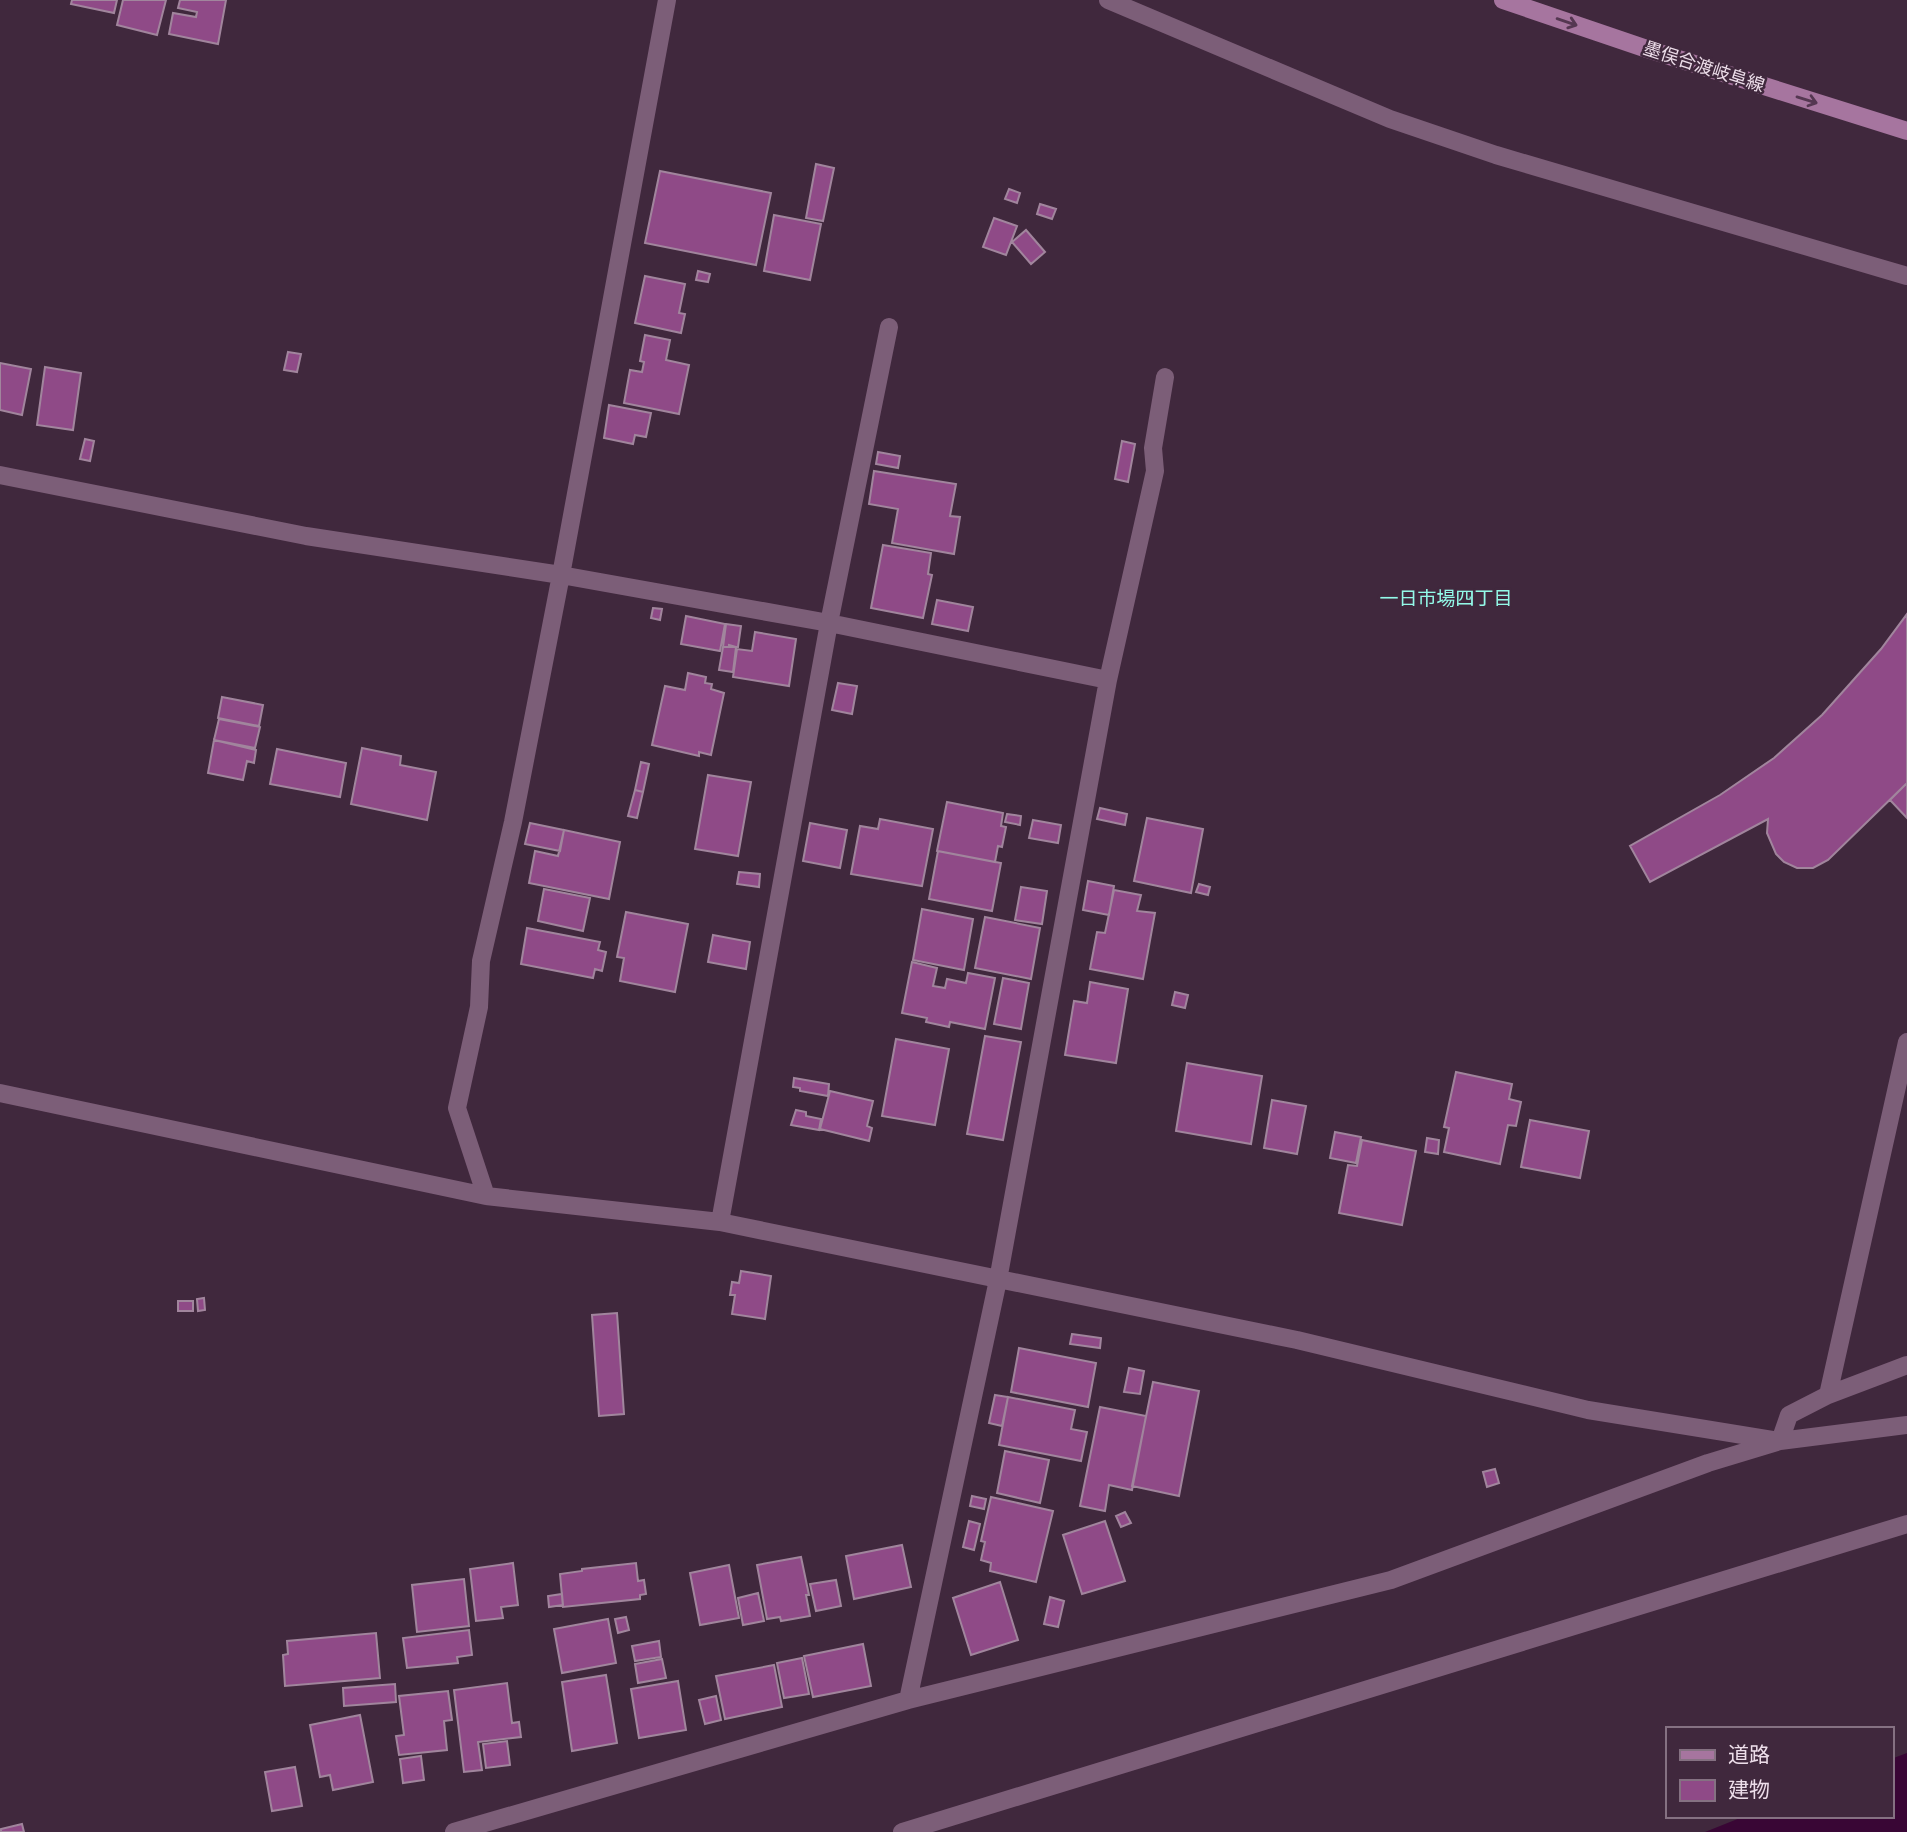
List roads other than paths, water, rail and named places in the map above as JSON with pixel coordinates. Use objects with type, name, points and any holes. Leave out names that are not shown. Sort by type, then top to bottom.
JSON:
[{"type":"main road","name":"墨俣合渡岐阜線","points":[[1503,0],[1647,50],[1907,131]]},
{"type":"street","points":[[486,1196],[457,1108],[479,1007],[481,961],[513,822],[561,575],[667,0]]},
{"type":"street","points":[[1108,0],[1390,118],[1496,155],[1907,276]]},
{"type":"street","points":[[720,1222],[830,623],[889,327]]},
{"type":"street","points":[[908,1700],[998,1280],[1108,680],[1155,471],[1153,448],[1165,377]]},
{"type":"street","points":[[0,475],[306,536],[561,575],[830,623],[1108,680]]},
{"type":"street","points":[[1828,1395],[1907,1042]]},
{"type":"street","points":[[0,1093],[486,1196],[720,1222],[1297,1340],[1588,1410],[1780,1441]]},
{"type":"street","points":[[1780,1441],[1788,1415],[1828,1395],[1907,1365]]},
{"type":"street","points":[[454,1832],[908,1700],[1391,1580],[1709,1463],[1780,1441],[1907,1425]]},
{"type":"street","points":[[902,1832],[1907,1524]]},
{"type":"district","name":"一日市場四丁目","points":[[1446,598]]}]
